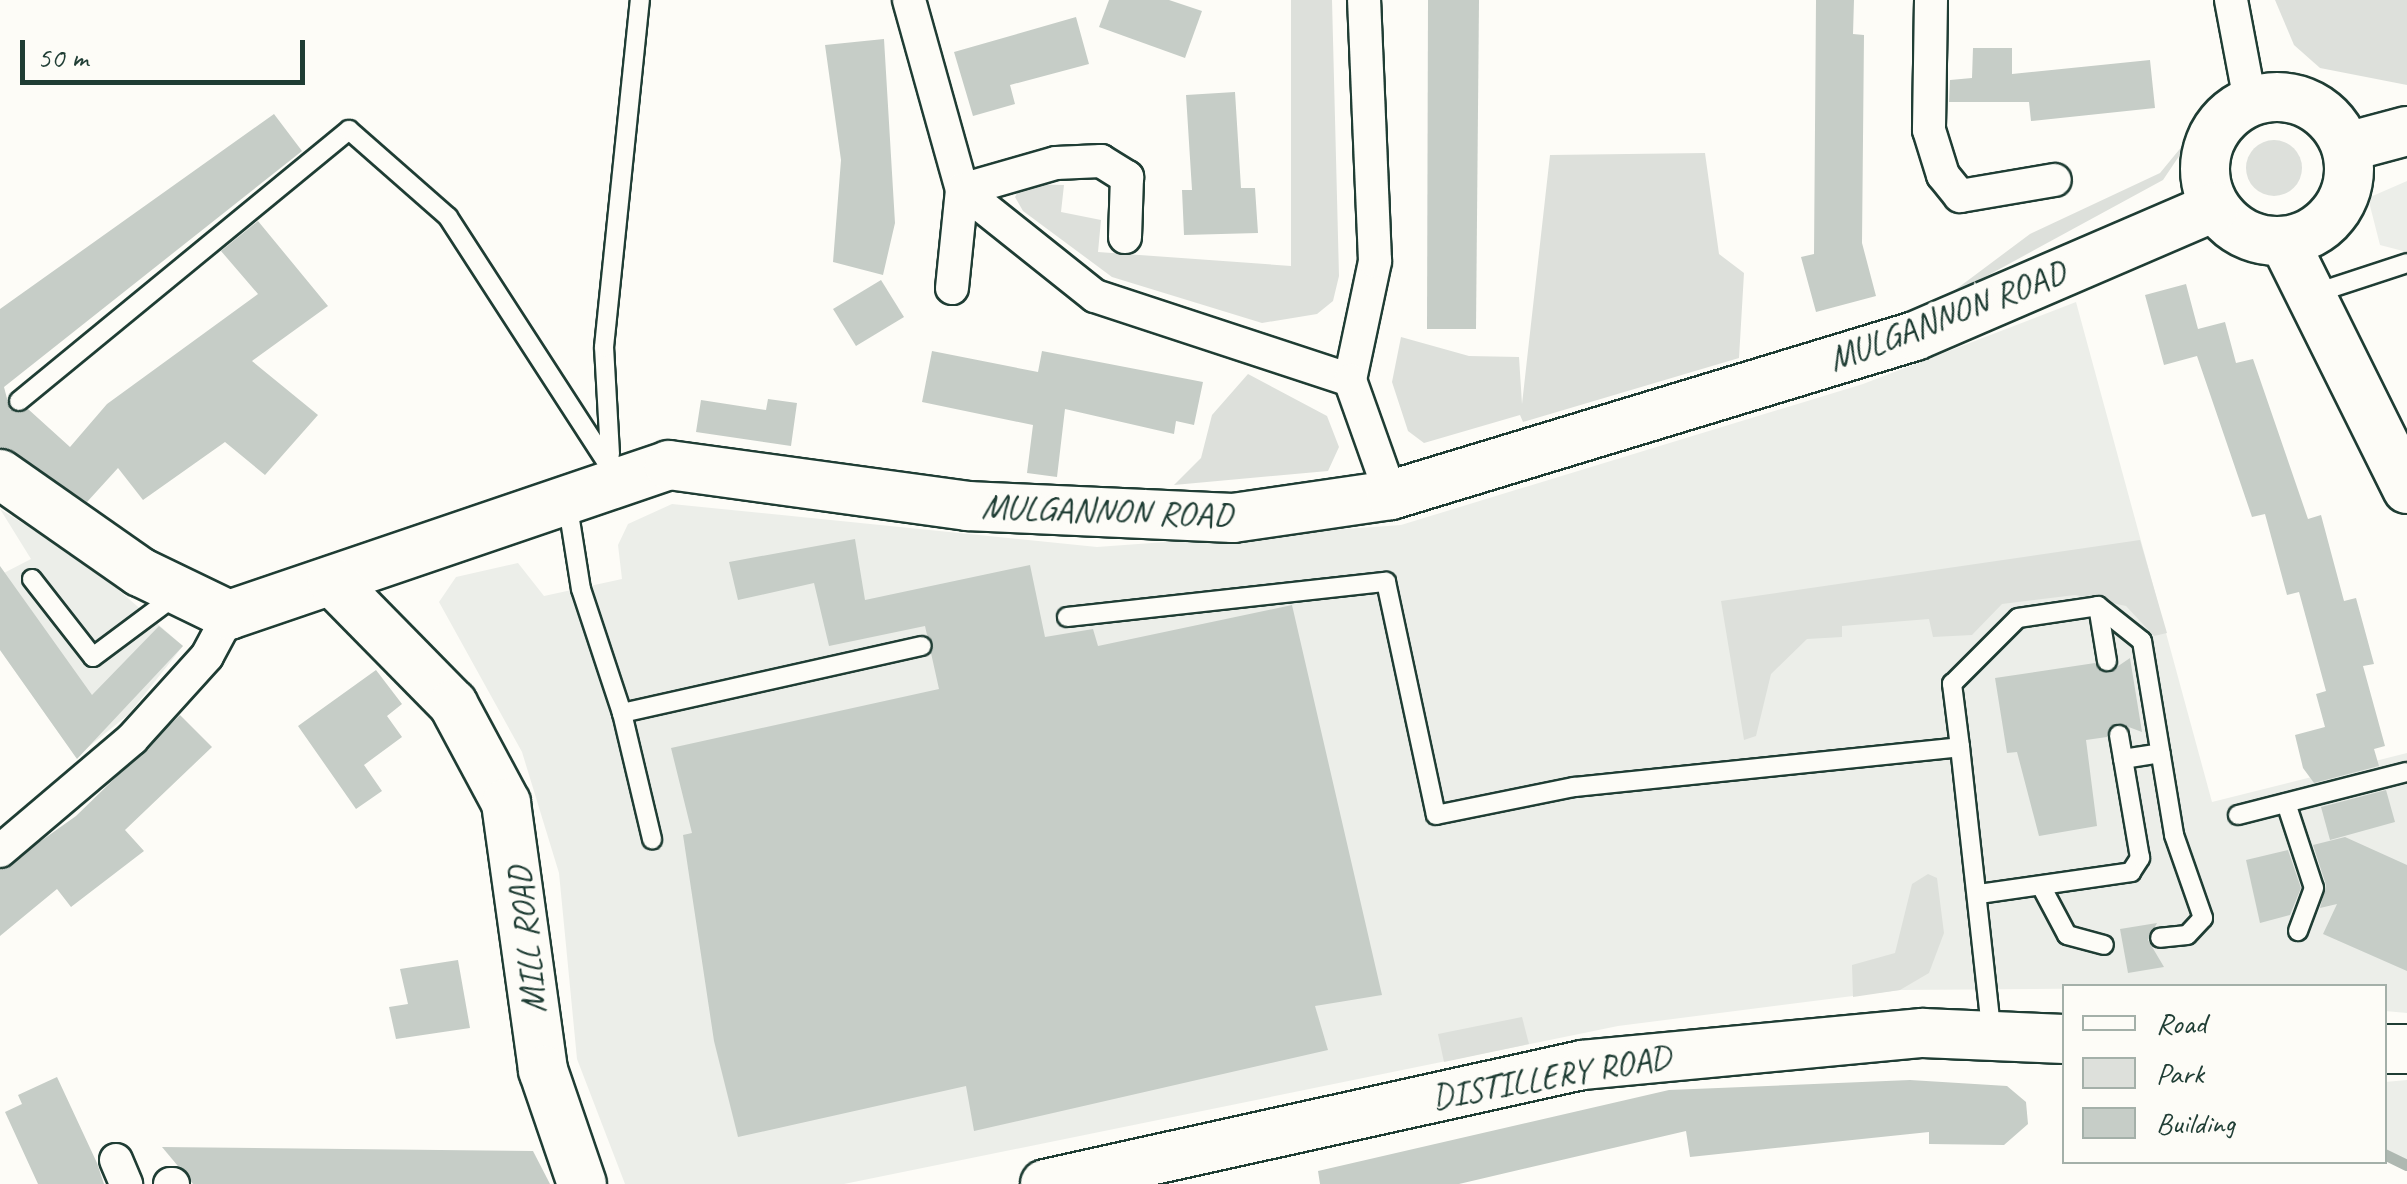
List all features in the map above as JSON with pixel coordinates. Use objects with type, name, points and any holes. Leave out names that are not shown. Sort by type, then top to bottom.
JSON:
[{"type":"street","points":[[909,0],[962,190],[952,288]]},
{"type":"street","points":[[1364,0],[1376,261],[1350,380],[1391,496]]},
{"type":"street","points":[[1931,0],[1929,130],[1942,175],[1960,196],[2055,180]]},
{"type":"street","points":[[2231,0],[2250,101]]},
{"type":"street","points":[[2295,98],[2316,107],[2347,147],[2337,210],[2284,241],[2246,234],[2214,207],[2207,148],[2250,101],[2295,98]]},
{"type":"street","points":[[2347,147],[2407,131]]},
{"type":"street","points":[[962,190],[1056,163],[1102,161],[1127,177],[1125,237]]},
{"type":"street","points":[[962,190],[1095,296],[1350,380]]},
{"type":"street","name":"MULGANNON ROAD","points":[[229,615],[423,552],[566,495],[669,466],[1095,516],[1234,518],[1391,496],[1915,336],[2214,207]]},
{"type":"street","points":[[2284,241],[2316,294],[2407,488]]},
{"type":"street","points":[[0,474],[179,593],[229,615],[206,656],[132,739],[0,851]]},
{"type":"street","name":"MILL ROAD","points":[[423,552],[402,603],[506,803],[522,864],[543,1070],[582,1184]]},
{"type":"street","name":"MILL ROAD","points":[[332,582],[453,704]]},
{"type":"street","name":"DISTILLERY ROAD","points":[[1045,1184],[1582,1065],[1790,1041],[2062,1039]]},
{"type":"lane","points":[[617,479],[605,439],[604,347],[640,0]]},
{"type":"lane","points":[[19,401],[349,130],[448,217],[617,479]]},
{"type":"lane","points":[[2316,294],[2407,263]]},
{"type":"lane","points":[[566,495],[582,590],[622,712],[652,838]]},
{"type":"lane","points":[[32,580],[93,657],[179,593]]},
{"type":"lane","points":[[1067,617],[1386,582],[1436,815],[1574,787],[1960,746]]},
{"type":"lane","points":[[2098,606],[2107,661]]},
{"type":"lane","points":[[1992,1038],[1979,894],[1952,684],[2018,618],[2098,606],[2142,640],[2174,835],[2203,918],[2187,935],[2160,938]]},
{"type":"lane","points":[[622,712],[922,646]]},
{"type":"lane","points":[[1979,894],[2132,872],[2140,858],[2120,735]]},
{"type":"lane","points":[[2123,759],[2161,753]]},
{"type":"lane","points":[[2238,815],[2407,772]]},
{"type":"lane","points":[[2286,803],[2314,888],[2298,932]]},
{"type":"lane","points":[[2041,886],[2066,935],[2104,945]]},
{"type":"shaded area","points":[[2407,181],[2407,265],[2403,251],[2380,245],[2368,198]]},
{"type":"shaded area","points":[[2076,302],[2212,802],[2407,753],[2407,1013],[2387,1011],[2387,984],[2062,984],[2062,989],[1900,990],[1618,1026],[844,1184],[625,1184],[577,1059],[559,873],[522,752],[439,602],[456,577],[518,563],[544,596],[622,579],[618,545],[628,524],[672,504],[1097,547],[1401,525],[1863,384]]},
{"type":"shaded area","points":[[0,509],[91,566],[183,646],[129,714],[76,757],[0,650],[0,575],[31,559]]},
{"type":"shaded area","points":[[2407,1080],[2407,1165],[2387,1155],[2387,1082]]},
{"type":"green space","points":[[1291,0],[1332,0],[1339,276],[1333,301],[1317,314],[1262,323],[1112,277],[1023,211],[1015,197],[1022,184],[1064,185],[1061,212],[1101,220],[1098,252],[1291,266]]},
{"type":"green space","points":[[2275,0],[2407,0],[2407,85],[2320,68],[2294,45]]},
{"type":"green space","points":[[2202,122],[2163,180],[1939,302],[2030,234],[2160,173]]},
{"type":"green space","points":[[2274,140],[2294,148],[2302,168],[2294,188],[2274,196],[2254,188],[2246,168],[2254,148]]},
{"type":"green space","points":[[1705,153],[1719,254],[1744,273],[1739,358],[1523,422],[1520,415],[1424,443],[1408,431],[1392,382],[1401,337],[1469,356],[1519,357],[1522,404],[1550,155]]},
{"type":"green space","points":[[1248,374],[1327,416],[1339,447],[1328,471],[1174,485],[1201,458],[1212,415]]},
{"type":"green space","points":[[2140,540],[2167,633],[2154,636],[2126,606],[2075,595],[2002,604],[1972,635],[1933,637],[1929,619],[1842,626],[1842,637],[1807,639],[1771,674],[1756,736],[1744,740],[1721,601]]},
{"type":"green space","points":[[1928,874],[1937,878],[1944,933],[1929,973],[1900,990],[1853,997],[1852,965],[1895,953],[1912,884]]},
{"type":"green space","points":[[1522,1017],[1529,1044],[1444,1062],[1438,1034]]},
{"type":"building","points":[[1109,0],[1169,0],[1202,11],[1185,58],[1099,27]]},
{"type":"building","points":[[1428,0],[1479,0],[1476,329],[1427,329]]},
{"type":"building","points":[[1816,0],[1854,0],[1853,34],[1864,35],[1862,243],[1876,296],[1816,312],[1801,257],[1814,254]]},
{"type":"building","points":[[1076,17],[1089,64],[1010,85],[1015,104],[973,116],[954,52]]},
{"type":"building","points":[[884,39],[895,223],[883,275],[833,262],[841,160],[825,45]]},
{"type":"building","points":[[1973,48],[2012,48],[2012,74],[2150,60],[2155,108],[2031,121],[2029,102],[1949,102],[1950,80],[1972,78]]},
{"type":"building","points":[[1235,92],[1241,188],[1255,188],[1258,233],[1184,235],[1182,190],[1192,190],[1186,95]]},
{"type":"building","points":[[274,114],[302,151],[4,387],[10,410],[28,409],[70,447],[107,404],[258,294],[221,251],[258,221],[328,306],[252,361],[318,415],[265,475],[225,442],[143,500],[118,468],[87,502],[0,447],[0,309]]},
{"type":"building","points":[[881,280],[904,317],[856,346],[833,309]]},
{"type":"building","points":[[2186,284],[2198,329],[2225,322],[2236,363],[2253,359],[2308,519],[2321,515],[2344,601],[2356,598],[2374,664],[2363,666],[2385,746],[2374,749],[2379,766],[2314,783],[2303,768],[2295,735],[2325,727],[2316,694],[2326,691],[2299,592],[2287,595],[2265,514],[2252,517],[2197,356],[2164,365],[2145,295]]},
{"type":"building","points":[[932,351],[1038,372],[1042,351],[1203,382],[1194,425],[1176,421],[1174,434],[1065,409],[1057,477],[1027,473],[1033,425],[922,402]]},
{"type":"building","points":[[768,399],[797,403],[791,446],[696,432],[701,400],[766,410]]},
{"type":"building","points":[[855,539],[865,600],[1030,565],[1045,637],[1093,629],[1098,646],[1292,605],[1382,995],[1315,1006],[1328,1050],[974,1131],[966,1086],[738,1137],[714,1041],[683,835],[692,833],[671,748],[939,689],[925,626],[829,646],[814,583],[738,600],[729,562]]},
{"type":"building","points":[[0,566],[92,695],[159,626],[183,646],[77,759],[0,650]]},
{"type":"building","points":[[2130,658],[2142,732],[2118,723],[2107,737],[2086,740],[2097,826],[2039,836],[2017,752],[2007,753],[1995,678],[2095,663],[2108,673]]},
{"type":"building","points":[[376,670],[402,704],[387,716],[402,737],[364,765],[382,791],[356,809],[298,726]]},
{"type":"building","points":[[180,715],[212,747],[125,830],[144,851],[71,907],[57,889],[0,936],[0,870],[76,816]]},
{"type":"building","points":[[2386,790],[2395,822],[2330,840],[2321,807]]},
{"type":"building","points":[[2345,837],[2407,865],[2407,971],[2323,934],[2337,904],[2320,908],[2326,885],[2313,845]]},
{"type":"building","points":[[2288,850],[2301,888],[2290,915],[2260,923],[2246,860]]},
{"type":"building","points":[[2157,923],[2148,940],[2164,967],[2128,973],[2120,929]]},
{"type":"building","points":[[458,960],[470,1028],[396,1039],[389,1007],[408,1004],[400,969]]},
{"type":"building","points":[[57,1077],[104,1184],[38,1184],[5,1112],[22,1104],[18,1095]]},
{"type":"building","points":[[1910,1080],[2007,1086],[2026,1102],[2028,1124],[2004,1145],[1929,1144],[1929,1132],[1690,1157],[1686,1131],[1459,1184],[1320,1184],[1318,1171],[1669,1090]]},
{"type":"building","points":[[162,1147],[533,1151],[550,1184],[193,1184]]},
{"type":"waterway","points":[[2387,1155],[2407,1165]]}]
